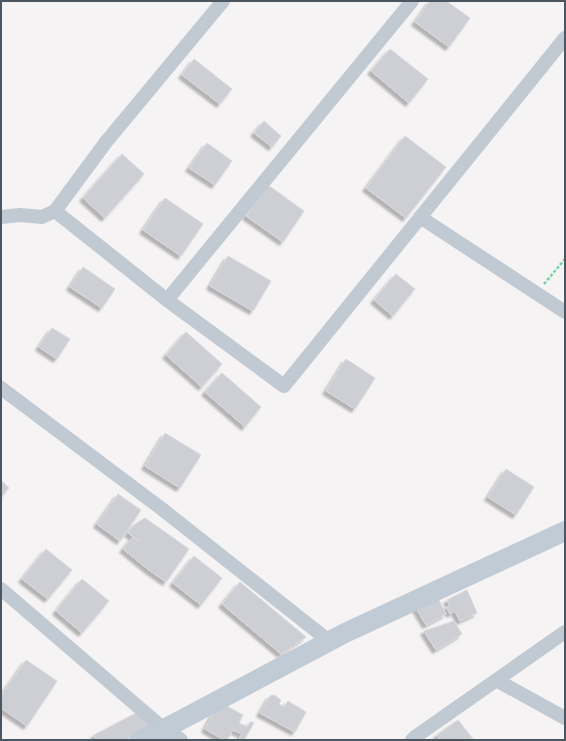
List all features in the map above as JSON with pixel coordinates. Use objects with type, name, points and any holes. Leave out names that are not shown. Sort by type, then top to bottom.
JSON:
[{"type":"street","points":[[1,217],[20,214],[42,217],[55,212],[106,142],[223,1]]},
{"type":"street","points":[[167,300],[412,1]]},
{"type":"street","points":[[55,212],[167,300],[284,386],[565,38]]},
{"type":"street","points":[[420,217],[565,312]]},
{"type":"street","points":[[1,388],[162,509],[329,641]]},
{"type":"street","points":[[140,740],[164,729],[329,641],[565,531]]},
{"type":"street","points":[[1,588],[164,729],[181,740]]},
{"type":"street","points":[[412,740],[415,736],[565,632]]},
{"type":"street","points":[[496,680],[565,718]]},
{"type":"path","points":[[536,293],[565,259]]},
{"type":"building","points":[[430,1],[446,1],[470,18],[449,47],[415,22]]},
{"type":"building","points":[[390,49],[428,79],[409,103],[371,71]]},
{"type":"building","points":[[194,59],[232,89],[220,104],[182,75]]},
{"type":"building","points":[[264,121],[281,136],[272,147],[254,133]]},
{"type":"building","points":[[405,136],[446,167],[406,218],[366,188]]},
{"type":"building","points":[[207,143],[232,161],[215,185],[189,168]]},
{"type":"building","points":[[122,154],[144,174],[105,218],[83,198]]},
{"type":"building","points":[[268,185],[304,211],[283,242],[246,216]]},
{"type":"building","points":[[165,198],[203,224],[181,256],[143,230]]},
{"type":"building","points":[[228,256],[271,281],[253,311],[210,286]]},
{"type":"building","points":[[83,267],[115,289],[102,308],[70,287]]},
{"type":"building","points":[[396,274],[415,289],[393,316],[374,300]]},
{"type":"building","points":[[52,328],[70,339],[57,359],[39,347]]},
{"type":"building","points":[[186,332],[222,364],[202,387],[166,355]]},
{"type":"building","points":[[346,359],[375,378],[355,409],[326,391]]},
{"type":"building","points":[[222,373],[261,407],[245,427],[205,392]]},
{"type":"building","points":[[165,433],[201,455],[180,488],[145,466]]},
{"type":"building","points":[[506,469],[534,487],[516,515],[488,497]]},
{"type":"building","points":[[1,480],[9,488],[1,497]]},
{"type":"building","points":[[118,494],[141,510],[120,541],[97,524]]},
{"type":"building","points":[[145,518],[189,549],[166,582],[123,549],[133,537],[139,541],[128,533],[134,525]]},
{"type":"building","points":[[46,549],[72,570],[48,599],[22,579]]},
{"type":"building","points":[[194,556],[222,578],[201,605],[173,583]]},
{"type":"building","points":[[82,579],[109,601],[82,633],[56,611]]},
{"type":"building","points":[[240,582],[306,637],[281,654],[222,604]]},
{"type":"building","points":[[467,590],[477,613],[460,621],[455,611],[450,614],[446,607],[450,606],[447,600]]},
{"type":"building","points":[[436,594],[446,614],[426,625],[415,606]]},
{"type":"building","points":[[454,621],[462,634],[436,650],[424,631]]},
{"type":"building","points":[[26,660],[57,681],[27,726],[1,708],[1,696]]},
{"type":"building","points":[[274,695],[281,700],[279,704],[284,707],[288,701],[306,712],[295,732],[260,713],[270,696]]},
{"type":"building","points":[[225,705],[243,715],[239,723],[247,727],[250,722],[254,723],[244,740],[238,740],[242,734],[233,730],[227,740],[224,740],[205,729],[214,712]]},
{"type":"building","points":[[142,710],[151,727],[126,740],[97,740],[94,735]]},
{"type":"building","points":[[458,720],[473,739],[440,740],[437,735]]}]
